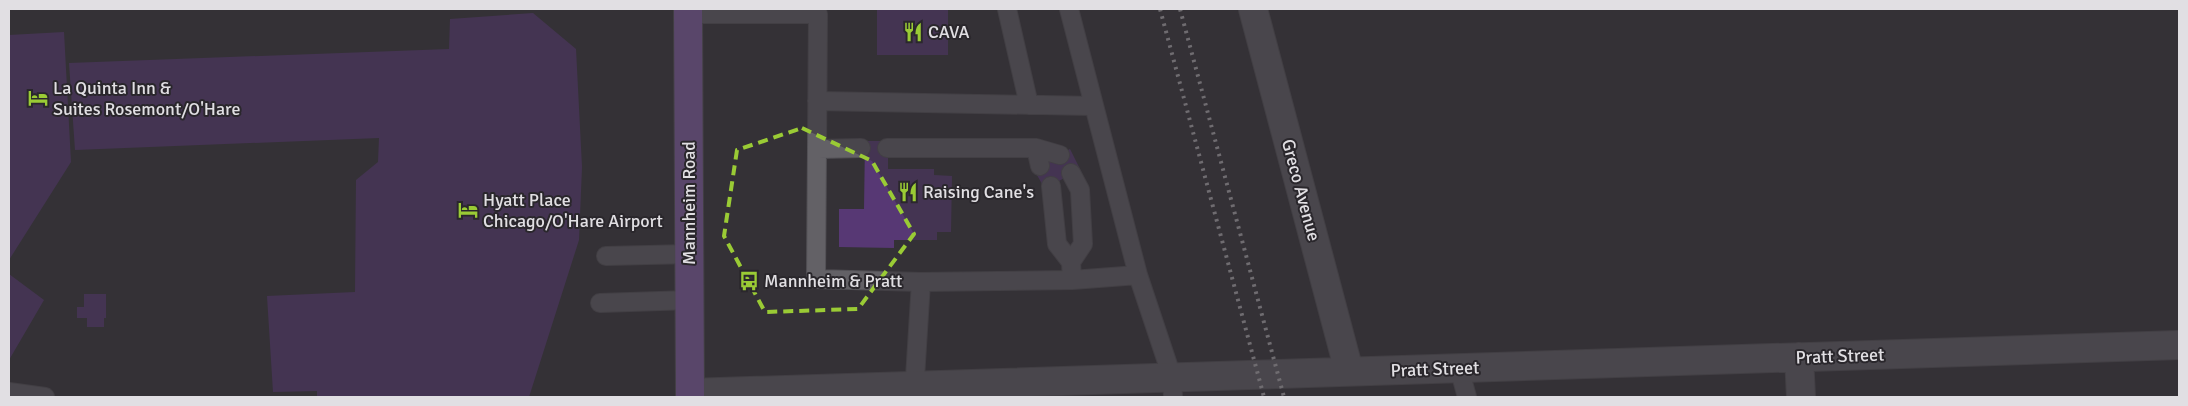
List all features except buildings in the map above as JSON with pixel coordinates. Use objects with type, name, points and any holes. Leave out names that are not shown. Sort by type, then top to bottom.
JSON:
[{"type":"main road","name":"Mannheim Road","points":[[688,11],[690,395]]},
{"type":"street","name":"Greco Avenue","points":[[1253,9],[1349,371]]},
{"type":"street","name":"Pratt Street","points":[[690,395],[1173,387],[1349,371],[2179,345]]},
{"type":"street","points":[[1799,357],[1800,397]]},
{"type":"lane","points":[[1008,9],[1028,104]]},
{"type":"lane","points":[[1069,9],[1138,275],[1173,387]]},
{"type":"lane","points":[[688,11],[818,11],[816,279],[921,282],[1072,271],[1138,275]]},
{"type":"lane","points":[[817,102],[1093,106]]},
{"type":"lane","points":[[818,149],[862,148]]},
{"type":"lane","points":[[887,148],[1036,148],[1060,156]]},
{"type":"lane","points":[[1036,148],[1040,166]]},
{"type":"lane","points":[[1071,173],[1080,190],[1084,244],[1072,271]]},
{"type":"lane","points":[[1051,186],[1057,244],[1072,271]]},
{"type":"lane","points":[[606,256],[690,254]]},
{"type":"lane","points":[[914,391],[921,282]]},
{"type":"lane","points":[[600,303],[690,300]]},
{"type":"lane","points":[[1459,368],[1467,397]]},
{"type":"lane","points":[[9,392],[45,397]]},
{"type":"highlighted area","points":[[802,128],[872,161],[914,234],[858,309],[765,312],[724,236],[737,150]]},
{"type":"railway","points":[[1160,9],[1264,397]]},
{"type":"railway","points":[[1180,9],[1284,397]]},
{"type":"place","name":"CAVA","points":[[913,32]]},
{"type":"place","name":"La Quinta Inn & Suites Rosemont/O'Hare","points":[[38,98]]},
{"type":"place","name":"Raising Cane's","points":[[908,192]]},
{"type":"place","name":"Hyatt Place Chicago/O'Hare Airport","points":[[468,210]]},
{"type":"place","name":"Mannheim & Pratt","points":[[749,281]]}]
